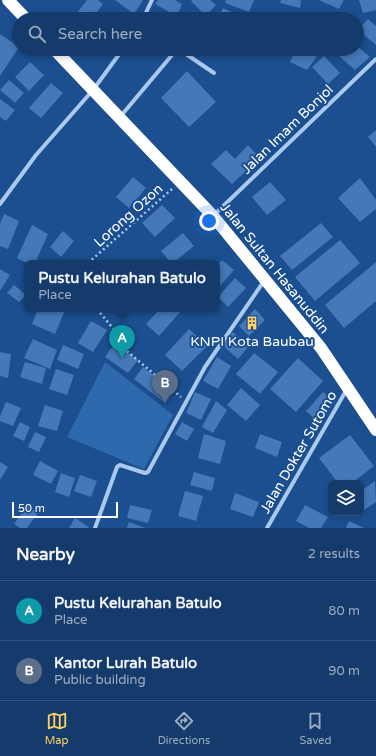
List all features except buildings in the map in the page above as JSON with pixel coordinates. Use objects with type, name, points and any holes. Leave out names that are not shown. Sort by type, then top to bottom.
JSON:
[{"type":"highway","points":[[8,0],[19,12]]},
{"type":"highway","name":"Jalan Sultan Hasanuddin","points":[[61,56],[213,216],[321,348],[376,430]]},
{"type":"street","points":[[146,12],[152,0]]},
{"type":"street","points":[[0,204],[36,155],[93,90],[118,56]]},
{"type":"street","points":[[119,117],[171,56]]},
{"type":"street","points":[[189,56],[214,73]]},
{"type":"street","name":"Jalan Imam Bonjol","points":[[213,216],[376,59]]},
{"type":"street","points":[[95,528],[117,467],[120,465],[142,472],[148,472],[205,367],[265,280]]},
{"type":"street","name":"Jalan Dokter Sutomo","points":[[268,528],[347,388]]},
{"type":"path","name":"Lorong Ozon","points":[[91,260],[180,181]]},
{"type":"path","points":[[99,312],[116,332],[114,340],[184,400]]},
{"type":"shaded area","points":[[105,362],[173,415],[144,469],[67,437]]},
{"type":"place","name":"KNPI Kota Baubau","points":[[252,323]]},
{"type":"place","name":"Pustu Kelurahan Batulo","points":[[122,358]]},
{"type":"place","name":"Kantor Lurah Batulo","points":[[165,403]]}]
